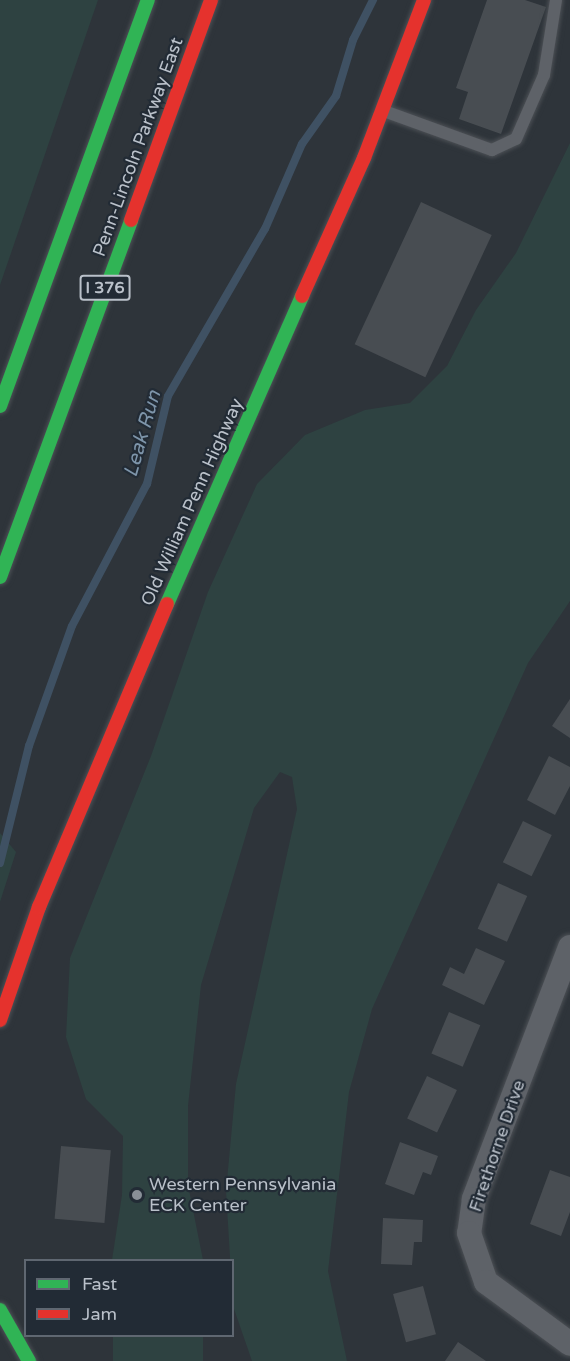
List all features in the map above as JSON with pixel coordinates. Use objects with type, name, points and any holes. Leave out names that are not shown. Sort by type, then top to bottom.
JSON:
[{"type":"main road","points":[[0,406],[148,0]]},
{"type":"main road","name":"Penn-Lincoln Parkway East","points":[[0,577],[211,0]]},
{"type":"main road","name":"Old William Penn Highway","points":[[0,1020],[43,896],[383,111],[424,0]]},
{"type":"main road","points":[[0,1310],[29,1361]]},
{"type":"street","name":"Firethorne Drive","points":[[570,946],[474,1199],[469,1233],[486,1282],[570,1344]]},
{"type":"lane","points":[[383,111],[492,150],[516,139],[544,75],[556,0]]},
{"type":"green space","points":[[0,0],[98,0],[0,285]]},
{"type":"green space","points":[[570,143],[570,601],[528,663],[372,1009],[349,1092],[328,1271],[347,1361],[252,1361],[234,1309],[234,1259],[230,1259],[226,1191],[236,1084],[297,809],[292,777],[280,772],[254,808],[201,985],[188,1106],[188,1185],[203,1259],[112,1259],[122,1195],[123,1136],[86,1099],[66,1037],[70,958],[151,756],[208,592],[257,484],[305,435],[365,410],[410,403],[447,366],[476,310],[516,253]]},
{"type":"green space","points":[[0,833],[16,852],[0,902]]},
{"type":"green space","points":[[113,1337],[203,1337],[203,1361],[113,1361]]},
{"type":"building","points":[[487,0],[525,0],[546,7],[501,134],[459,119],[468,92],[456,88]]},
{"type":"building","points":[[421,202],[492,235],[425,377],[355,344]]},
{"type":"building","points":[[570,699],[570,738],[552,726]]},
{"type":"building","points":[[549,756],[570,767],[570,786],[555,815],[527,800]]},
{"type":"building","points":[[523,821],[552,835],[532,876],[503,862]]},
{"type":"building","points":[[498,883],[527,896],[507,942],[478,929]]},
{"type":"building","points":[[476,948],[505,961],[484,1005],[442,985],[450,967],[464,974]]},
{"type":"building","points":[[449,1012],[480,1025],[463,1067],[431,1053]]},
{"type":"building","points":[[427,1076],[457,1090],[437,1133],[407,1119]]},
{"type":"building","points":[[400,1142],[438,1156],[431,1175],[423,1172],[414,1195],[385,1184]]},
{"type":"building","points":[[61,1146],[111,1150],[104,1223],[55,1219]]},
{"type":"building","points":[[550,1170],[570,1177],[570,1212],[561,1236],[530,1224]]},
{"type":"building","points":[[383,1218],[423,1220],[422,1242],[414,1242],[412,1265],[381,1264]]},
{"type":"building","points":[[423,1286],[436,1334],[406,1342],[393,1294]]},
{"type":"building","points":[[458,1342],[486,1361],[445,1361]]},
{"type":"waterway","name":"Leak Run","points":[[0,863],[29,746],[72,626],[147,484],[168,396],[265,229],[302,144],[336,96],[353,40],[373,0]]},
{"type":"traffic: fast","points":[[0,406],[148,0]]},
{"type":"traffic: fast","points":[[0,577],[131,220]]},
{"type":"traffic: fast","points":[[167,604],[302,296]]},
{"type":"traffic: fast","points":[[0,1310],[29,1361]]},
{"type":"traffic: jam","points":[[131,220],[211,0]]},
{"type":"traffic: jam","points":[[302,296],[364,158],[424,0]]},
{"type":"traffic: jam","points":[[0,1020],[39,907],[167,604]]},
{"type":"place","name":"Western Pennsylvania ECK Center","points":[[137,1195]]}]
